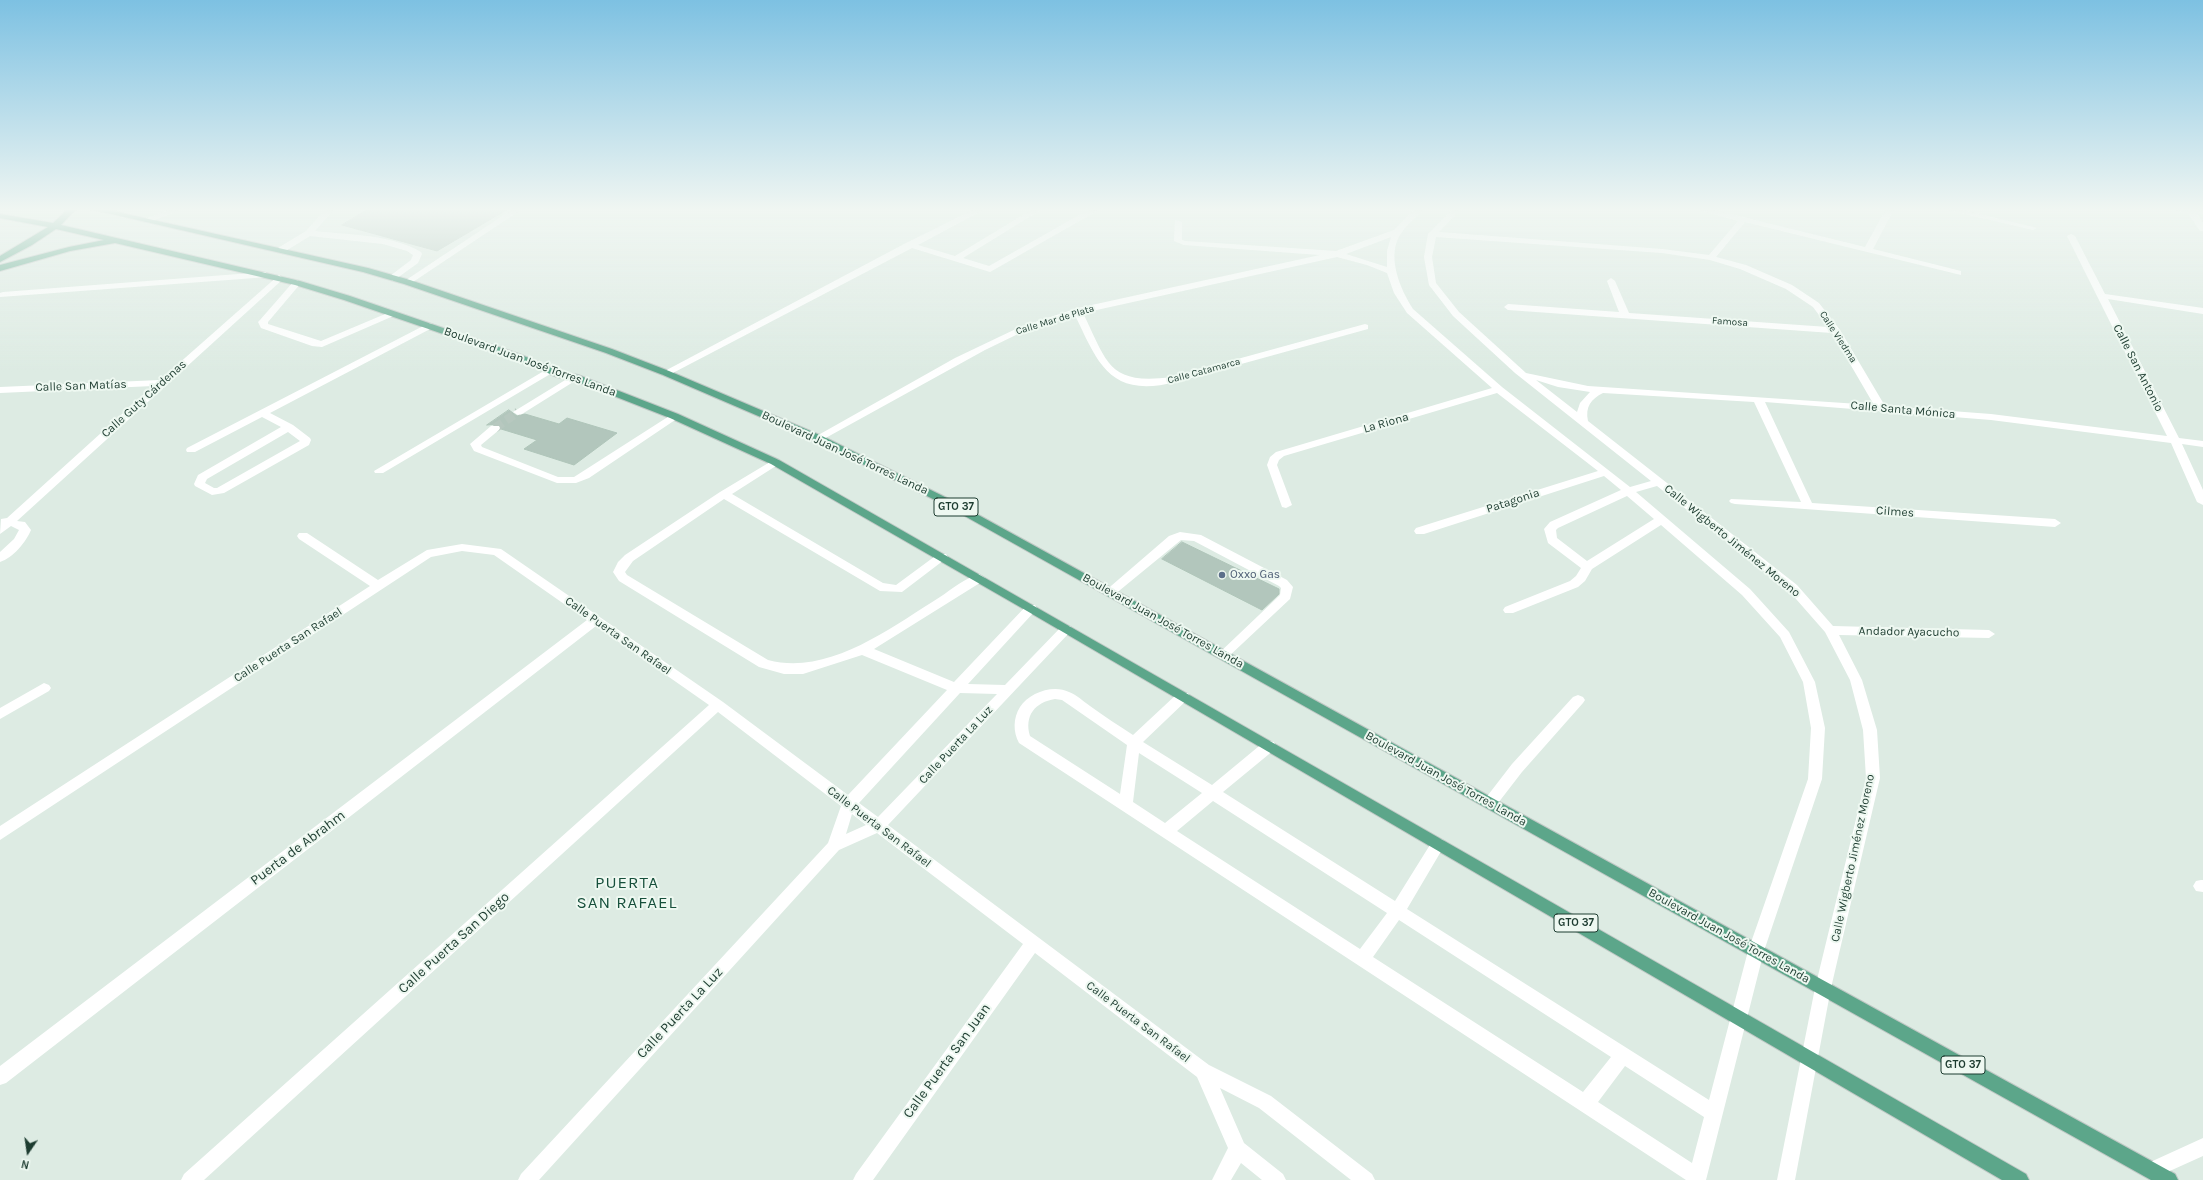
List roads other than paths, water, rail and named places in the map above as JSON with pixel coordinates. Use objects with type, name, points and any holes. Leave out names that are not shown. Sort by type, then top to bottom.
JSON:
[{"type":"main road","points":[[0,268],[14,264]]},
{"type":"main road","name":"Boulevard Juan José Torres Landa","points":[[219,264],[297,283],[516,356],[560,375],[575,377],[674,416],[776,462],[2020,1180]]},
{"type":"main road","name":"Boulevard Juan José Torres Landa","points":[[337,264],[407,282],[609,351],[666,373],[818,438],[949,503],[2169,1180]]},
{"type":"street","points":[[393,278],[411,264]]},
{"type":"street","points":[[407,282],[434,264]]},
{"type":"street","points":[[666,373],[873,264]]},
{"type":"street","points":[[969,264],[986,269],[995,268],[1002,264]]},
{"type":"street","name":"Calle Mar de Plata","points":[[818,438],[1007,336],[1078,311],[1291,264]]},
{"type":"street","name":"Calle Mar de Plata","points":[[1372,264],[1391,272]]},
{"type":"street","points":[[1391,264],[1391,272],[1398,293],[1410,311],[1499,389],[1606,472],[1746,592],[1785,635],[1809,682],[1818,728],[1815,779],[1756,951],[1739,1018],[1697,1178],[1024,739],[1020,730],[1020,722],[1023,714],[1038,697],[1055,693],[1065,695],[1134,743],[1714,1113]]},
{"type":"street","name":"Calle Wigberto Jiménez Moreno","points":[[1429,264],[1432,283],[1456,314],[1518,371],[1793,588],[1830,630],[1856,680],[1870,730],[1873,778],[1823,988],[1811,1059],[1786,1180]]},
{"type":"street","name":"Calle Viedma","points":[[1733,264],[1743,267],[1789,287],[1816,305],[1835,330],[1881,408]]},
{"type":"street","points":[[1923,264],[1958,273]]},
{"type":"street","name":"Calle San Antonio","points":[[2086,264],[2174,439],[2203,502]]},
{"type":"street","points":[[4,295],[265,275]]},
{"type":"street","name":"Calle Guty Cárdenas","points":[[0,530],[5,521],[279,278]]},
{"type":"street","points":[[1611,281],[1624,315]]},
{"type":"street","points":[[297,283],[263,322],[264,326],[315,344],[322,344],[393,314]]},
{"type":"street","points":[[2102,296],[2203,311]]},
{"type":"street","name":"Famosa","points":[[1508,306],[1835,330]]},
{"type":"street","name":"Calle Catamarca","points":[[1078,311],[1105,367],[1115,376],[1133,382],[1155,384],[1365,327]]},
{"type":"street","points":[[191,450],[429,326]]},
{"type":"street","points":[[379,471],[549,370]]},
{"type":"street","name":"Calle Santa Mónica","points":[[1518,371],[1558,384],[1602,390],[1758,399],[1991,417],[2174,439],[2203,444]]},
{"type":"street","points":[[518,412],[575,377]]},
{"type":"street","name":"Calle San Matías","points":[[0,390],[161,383]]},
{"type":"street","name":"La Riona","points":[[1286,505],[1272,465],[1274,458],[1280,454],[1499,389]]},
{"type":"street","points":[[1583,423],[1581,416],[1584,403],[1588,398],[1602,390]]},
{"type":"street","points":[[1758,399],[1808,506]]},
{"type":"street","points":[[262,413],[289,427],[306,440],[300,447],[220,491],[212,492],[198,484],[202,477],[289,427]]},
{"type":"street","points":[[495,428],[475,444],[478,449],[558,480],[568,481],[585,476],[674,416]]},
{"type":"street","points":[[776,462],[724,494],[629,558],[622,565],[619,572],[623,578],[764,664],[784,669],[804,669],[863,650],[979,578]]},
{"type":"street","name":"Patagonia","points":[[1420,531],[1606,472]]},
{"type":"street","points":[[1588,567],[1552,540],[1550,529],[1554,525],[1628,491],[1660,482]]},
{"type":"street","points":[[724,494],[880,587],[898,589],[942,557]]},
{"type":"street","name":"Cilmes","points":[[1735,501],[2055,524]]},
{"type":"street","points":[[1509,610],[1564,590],[1581,578],[1588,567],[1662,519]]},
{"type":"street","points":[[0,558],[24,535],[25,530],[22,525],[5,521]]},
{"type":"street","points":[[303,536],[378,586]]},
{"type":"street","points":[[1110,592],[1173,539],[1180,536],[1197,538],[1283,583],[1287,587],[1286,596],[1223,655]]},
{"type":"street","name":"Calle Puerta San Rafael","points":[[0,834],[427,554],[455,547],[474,548],[497,552],[718,705],[1203,1071],[1265,1102],[1366,1180]]},
{"type":"street","name":"Calle Puerta La Luz","points":[[834,846],[848,804],[1031,608]]},
{"type":"street","name":"Puerta de Abrahm","points":[[0,1077],[596,620]]},
{"type":"street","name":"Calle Puerta La Luz","points":[[526,1180],[834,846],[878,826],[907,798],[1066,629]]},
{"type":"street","name":"Andador Ayacucho","points":[[1830,630],[1989,634]]},
{"type":"street","points":[[863,650],[956,688],[1008,690]]},
{"type":"street","points":[[0,714],[44,688]]},
{"type":"street","points":[[1125,805],[1134,743],[1183,696]]},
{"type":"street","points":[[1490,803],[1517,768],[1578,700]]},
{"type":"street","name":"Calle Puerta San Diego","points":[[190,1180],[718,705]]},
{"type":"street","points":[[1166,831],[1211,792],[1269,746]]},
{"type":"street","points":[[1362,959],[1397,911],[1438,844]]},
{"type":"street","name":"Calle Puerta San Juan","points":[[862,1180],[1033,943]]},
{"type":"street","points":[[1585,1104],[1623,1055]]},
{"type":"street","name":"Calle Puerta San Rafael","points":[[1203,1071],[1238,1148],[1278,1180]]},
{"type":"street","points":[[2152,1170],[2203,1147]]},
{"type":"street","points":[[1221,1180],[1238,1148]]},
{"type":"tunnel","points":[[495,428],[518,412]]},
{"type":"place","name":"Oxxo Gas","points":[[1222,575]]},
{"type":"district","name":"PUERTA SAN RAFAEL","points":[[627,893]]}]
